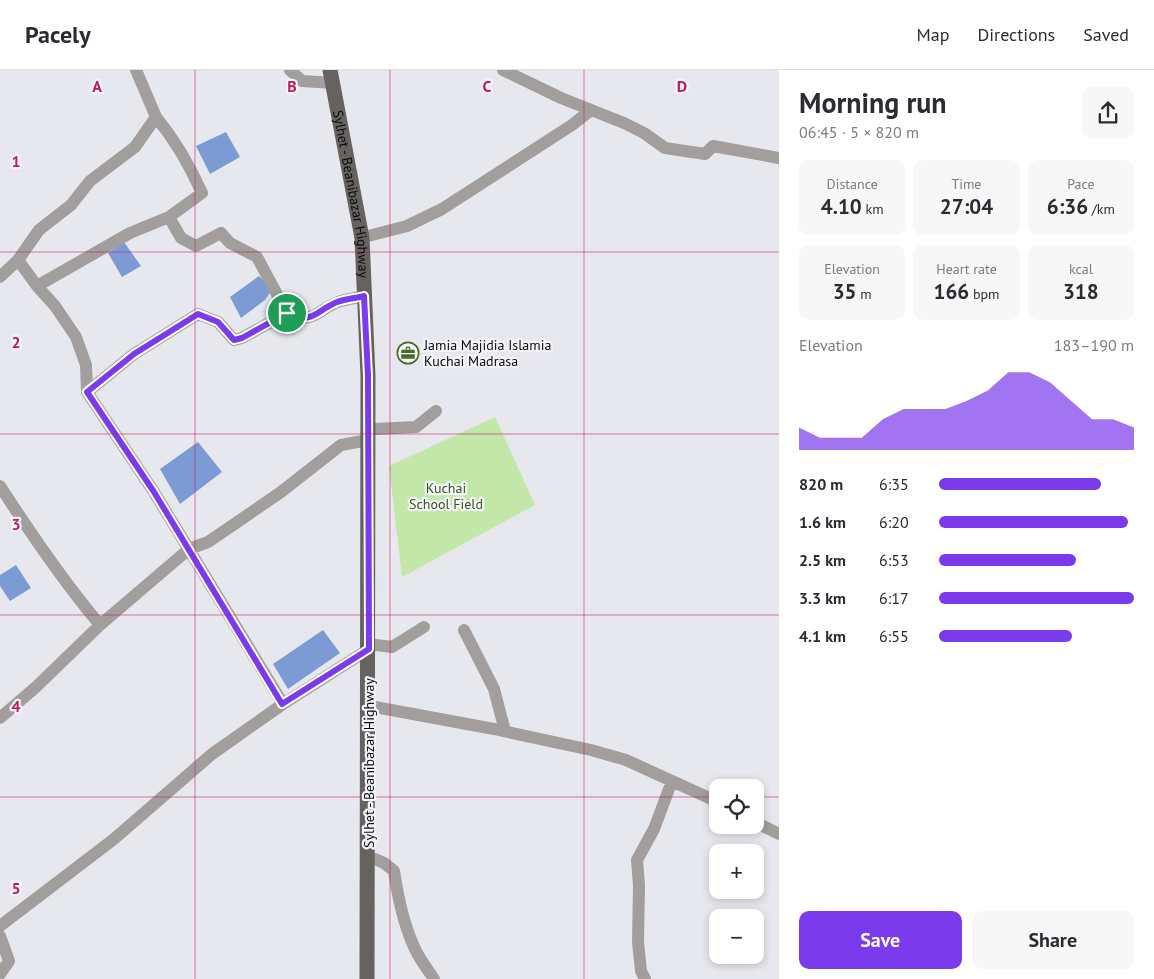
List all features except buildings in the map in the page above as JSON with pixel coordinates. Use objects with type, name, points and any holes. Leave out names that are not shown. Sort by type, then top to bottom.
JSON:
[{"type":"main road","name":"Sylhet - Beanibazar Highway","points":[[333,74],[368,236],[375,375],[372,434],[372,647],[367,979]]},
{"type":"main road","name":"Sylhet - Beanibazar Highway","points":[[333,74],[362,238],[372,434]]},
{"type":"main road","name":"Sylhet - Beanibazar Highway","points":[[372,647],[375,707],[374,979]]},
{"type":"street","points":[[37,286],[130,233],[169,217],[202,193],[192,171],[168,132],[156,117],[136,70]]},
{"type":"street","points":[[290,70],[302,81],[333,74]]},
{"type":"street","points":[[503,70],[644,133],[665,148],[705,154],[713,146],[779,158]]},
{"type":"street","points":[[368,236],[407,226],[442,209],[572,125],[591,110]]},
{"type":"street","points":[[0,277],[18,260],[39,230],[71,205],[90,181],[136,147],[156,117]]},
{"type":"street","points":[[169,217],[181,238],[196,246],[221,233],[230,243],[257,257],[287,313],[301,319],[315,316],[337,302],[364,296]]},
{"type":"street","points":[[18,260],[55,306],[76,337],[86,365],[87,392],[189,550],[282,704]]},
{"type":"street","points":[[87,392],[134,354],[198,314],[218,322],[234,340],[242,338],[287,313]]},
{"type":"street","points":[[0,718],[36,687],[100,625],[189,550],[208,542],[227,529],[280,492],[341,445],[372,434],[416,427],[436,410]]},
{"type":"street","points":[[0,486],[34,539],[76,597],[100,625]]},
{"type":"street","points":[[0,926],[114,839],[212,754],[282,704],[372,647],[392,647],[424,628]]},
{"type":"street","points":[[464,630],[494,689],[505,731]]},
{"type":"street","points":[[375,707],[505,731],[591,750],[626,760],[709,798]]},
{"type":"street","points":[[645,979],[641,971],[638,942],[639,886],[637,860],[654,828],[672,781]]},
{"type":"street","points":[[764,826],[779,834]]},
{"type":"street","points":[[375,859],[394,871],[404,920],[416,952],[434,979]]},
{"type":"street","points":[[0,936],[9,961],[0,974]]},
{"type":"green space","name":"Kuchai School Field","points":[[495,417],[535,505],[402,577],[389,466]]},
{"type":"water","points":[[226,132],[240,157],[210,174],[196,146]]},
{"type":"water","points":[[124,242],[141,266],[122,277],[108,253]]},
{"type":"water","points":[[259,276],[272,290],[265,300],[241,318],[230,297]]},
{"type":"water","points":[[198,442],[222,472],[180,504],[160,469]]},
{"type":"water","points":[[16,565],[31,588],[10,601],[0,586],[0,575]]},
{"type":"water","points":[[323,630],[340,653],[288,689],[273,664]]},
{"type":"place","name":"Jamia Majidia Islamia Kuchai Madrasa","points":[[408,353]]},
{"type":"route","points":[[364,296],[368,376],[369,649],[282,704],[154,492],[87,392],[134,354],[198,314],[218,322],[234,340],[242,338],[287,313],[301,319],[315,316],[337,302],[364,296]]}]
